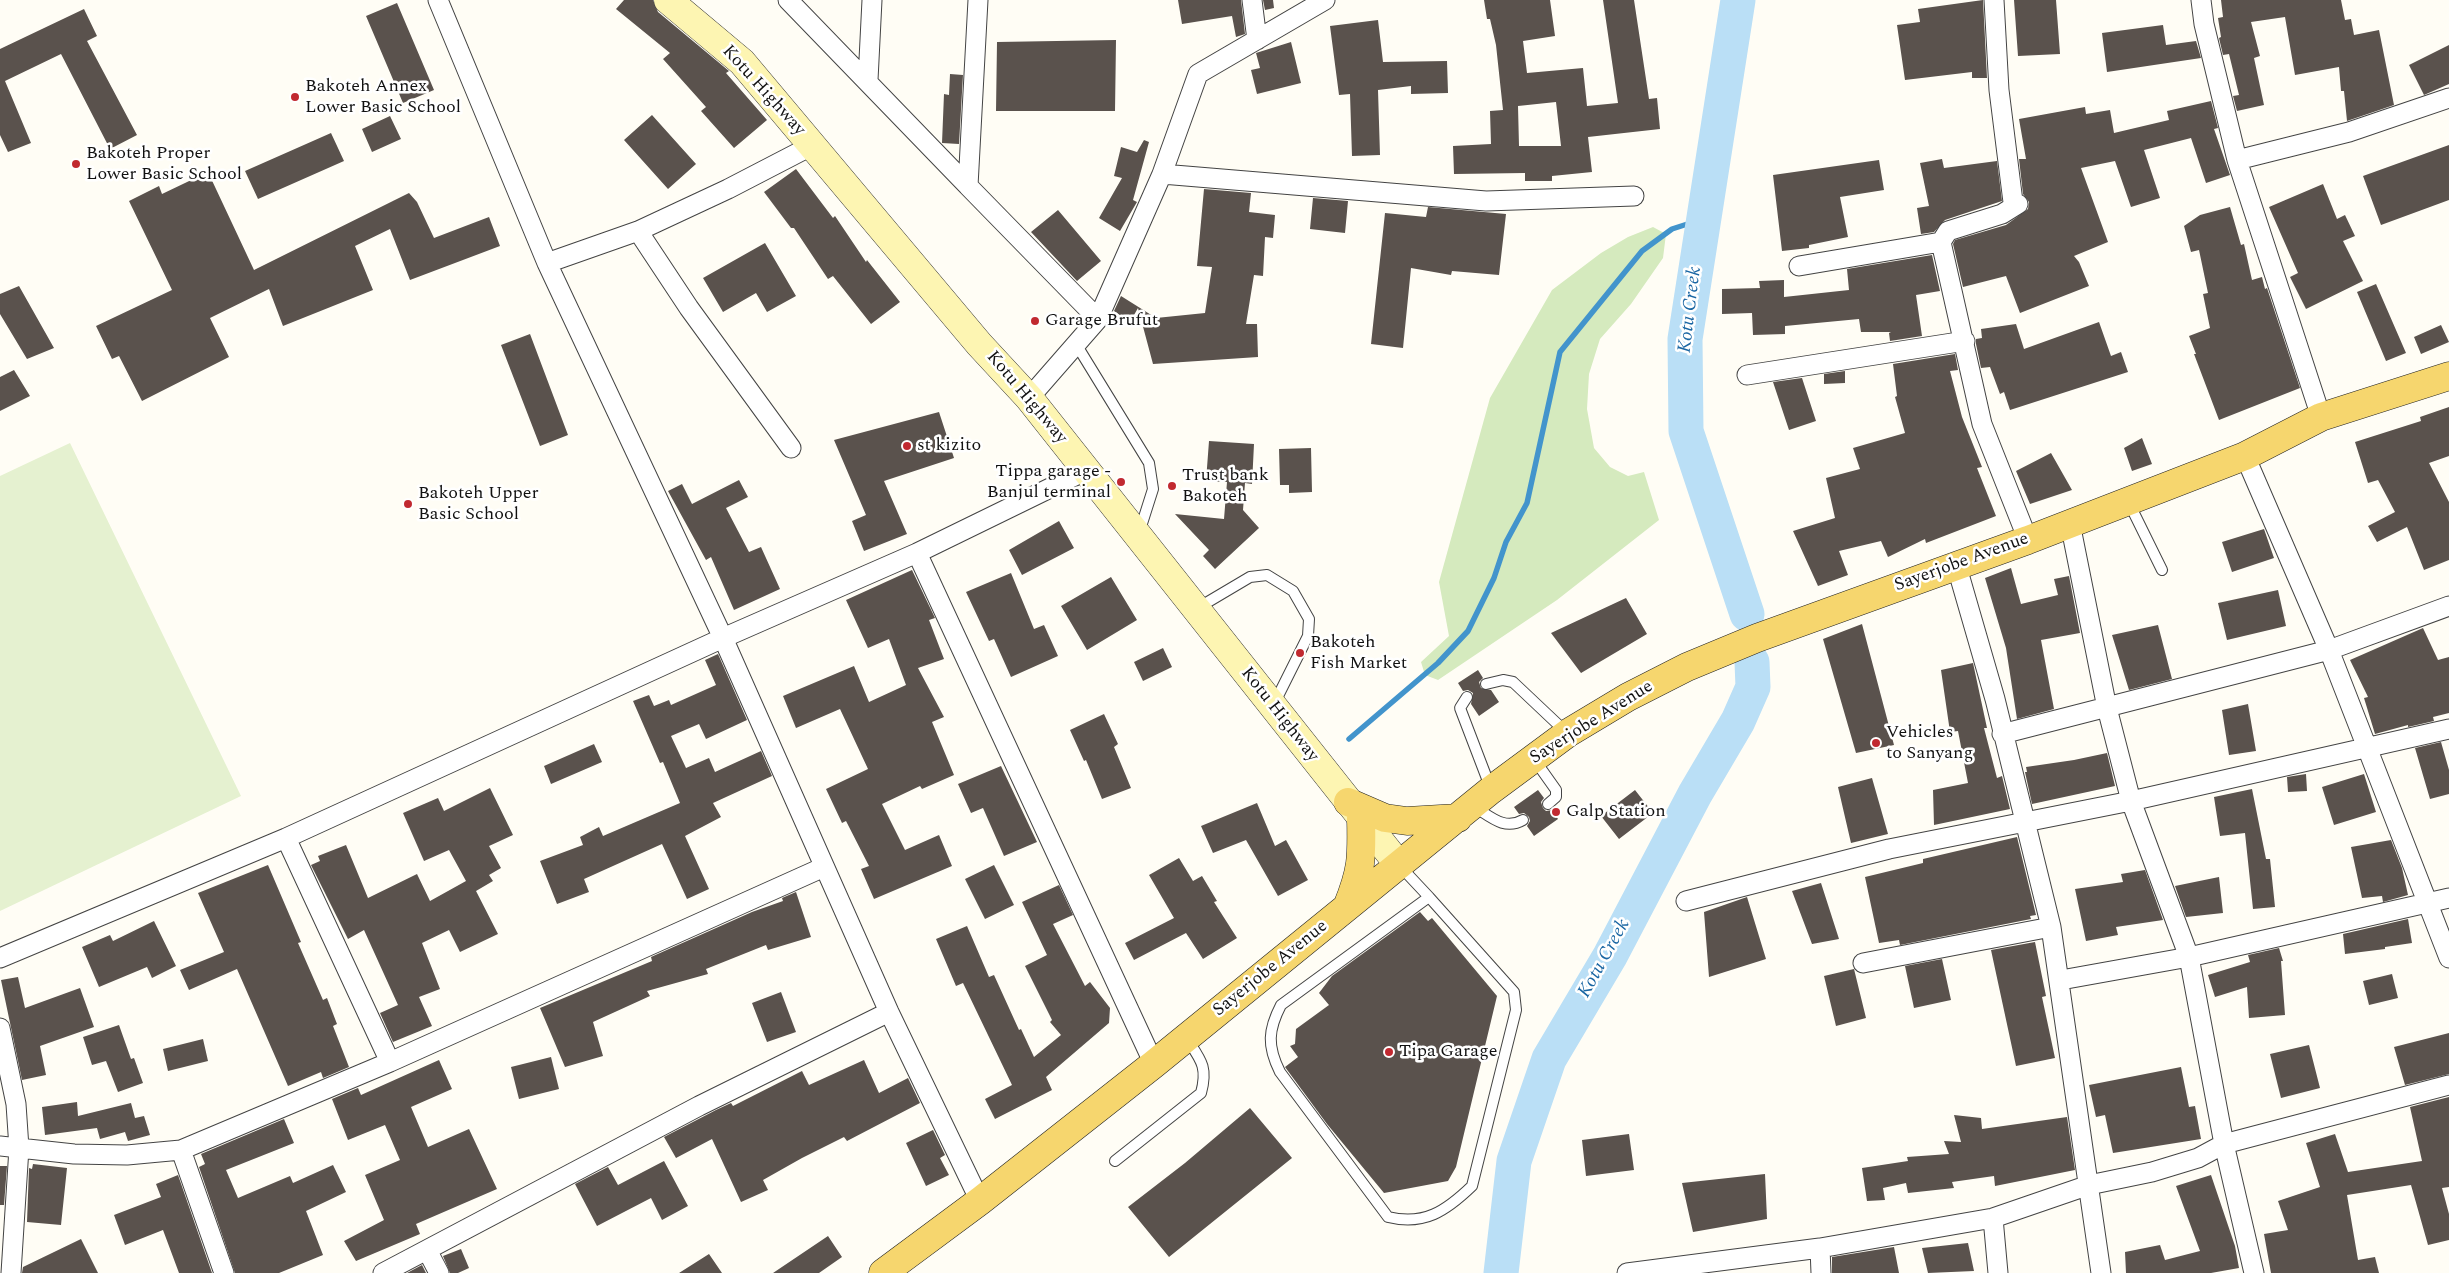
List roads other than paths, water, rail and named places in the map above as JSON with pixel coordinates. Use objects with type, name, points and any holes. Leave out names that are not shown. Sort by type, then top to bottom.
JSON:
[{"type":"main road","name":"Sayerjobe Avenue","points":[[883,1273],[980,1201],[1154,1064],[1399,864],[1534,758],[1568,733],[1628,697],[1687,667],[1757,638],[1956,564],[2028,540],[2245,456],[2322,417],[2449,376]]},
{"type":"main road","points":[[1346,908],[1359,877],[1362,861],[1355,810],[1385,818],[1407,821],[1474,805]]},
{"type":"street","points":[[438,0],[548,263],[723,638],[889,1012],[980,1201]]},
{"type":"street","name":"Kotu Highway","points":[[668,0],[742,62],[980,344],[1029,398],[1399,864]]},
{"type":"street","points":[[788,0],[868,80],[1098,319]]},
{"type":"street","points":[[868,80],[872,0]]},
{"type":"street","points":[[968,186],[978,0]]},
{"type":"street","points":[[1252,0],[1257,40]]},
{"type":"street","points":[[1029,398],[1098,319],[1162,174],[1198,74],[1325,0]]},
{"type":"street","points":[[1994,0],[1999,90],[2013,202],[2018,204],[2002,214],[1948,231],[1941,242],[1965,341],[1982,424],[2028,540]]},
{"type":"street","points":[[2201,0],[2204,24],[2237,160],[2322,417]]},
{"type":"street","points":[[2237,160],[2348,132],[2449,98]]},
{"type":"street","points":[[548,263],[638,231],[728,189],[811,146]]},
{"type":"street","points":[[1162,174],[1486,201],[1634,196]]},
{"type":"street","points":[[638,231],[689,308],[790,448]]},
{"type":"street","points":[[1799,266],[1941,242]]},
{"type":"street","points":[[1747,375],[1965,341]]},
{"type":"street","points":[[2245,456],[2329,650],[2449,958]]},
{"type":"street","points":[[0,958],[286,838],[723,638],[917,553],[1086,470]]},
{"type":"street","points":[[2070,523],[2107,708],[2131,801],[2189,957],[2224,1144],[2254,1273]]},
{"type":"street","points":[[917,553],[1154,1064]]},
{"type":"street","points":[[1956,564],[1995,699],[2002,734],[2051,927],[2060,980],[2068,1056],[2101,1273]]},
{"type":"street","points":[[2002,734],[2329,650],[2449,606]]},
{"type":"street","points":[[1686,901],[1889,849],[2131,801],[2366,746],[2449,729]]},
{"type":"street","points":[[286,838],[390,1062]]},
{"type":"street","points":[[0,1146],[74,1154],[127,1155],[181,1150],[390,1062],[824,866]]},
{"type":"street","points":[[2060,980],[2189,957],[2449,898]]},
{"type":"street","points":[[1863,963],[2051,927]]},
{"type":"street","points":[[383,1273],[699,1106],[889,1012]]},
{"type":"street","points":[[0,1028],[16,1104],[19,1148],[11,1273]]},
{"type":"street","points":[[1627,1273],[1820,1248],[1993,1218],[2089,1186],[2152,1172],[2188,1161],[2224,1144],[2449,1085]]},
{"type":"street","points":[[181,1150],[224,1273]]},
{"type":"street","points":[[1993,1218],[1998,1273]]},
{"type":"street","points":[[1820,1248],[1821,1273]]},
{"type":"street","points":[[427,1250],[439,1273]]},
{"type":"lane","points":[[1076,344],[1149,463],[1154,489],[1138,536]]},
{"type":"lane","points":[[2128,501],[2162,570]]},
{"type":"lane","points":[[1195,609],[1250,577],[1266,575],[1293,591],[1309,619],[1308,636],[1273,707]]},
{"type":"lane","points":[[1486,684],[1503,680],[1513,682],[1568,733]]},
{"type":"lane","points":[[1467,697],[1460,708],[1474,805],[1504,825],[1514,825],[1523,820]]},
{"type":"lane","points":[[1534,758],[1556,790],[1556,798],[1548,804]]},
{"type":"lane","points":[[1399,864],[1429,897],[1514,992],[1516,1010],[1472,1186],[1451,1206],[1428,1217],[1404,1221],[1388,1217],[1280,1072],[1272,1056],[1270,1035],[1281,1005],[1429,897]]},
{"type":"lane","points":[[1115,1161],[1201,1093],[1205,1078],[1202,1062],[1186,1038]]},
{"type":"waterway","name":"Kotu Creek","points":[[1738,0],[1685,339],[1686,431],[1747,614]]},
{"type":"waterway","points":[[1349,739],[1438,663],[1468,631],[1494,578],[1506,542],[1527,503],[1560,352],[1642,251],[1672,229],[1703,219]]},
{"type":"waterway","name":"Kotu Creek","points":[[1501,1273],[1514,1161],[1549,1059],[1610,956],[1695,794],[1738,721],[1753,687],[1752,662]]},
{"type":"place","name":"Bakoteh Annex Lower Basic School","points":[[295,97]]},
{"type":"place","name":"Bakoteh Proper Lower Basic School","points":[[76,164]]},
{"type":"place","name":"Garage Brufut","points":[[1035,321]]},
{"type":"place","name":"st kizito","points":[[907,446]]},
{"type":"place","name":"Tippa garage - Banjul terminal","points":[[1121,482]]},
{"type":"place","name":"Trust bank Bakoteh","points":[[1172,486]]},
{"type":"place","name":"Bakoteh Upper Basic School","points":[[408,504]]},
{"type":"place","name":"Bakoteh Fish Market","points":[[1300,653]]},
{"type":"place","name":"Vehicles to Sanyang","points":[[1876,743]]},
{"type":"place","name":"Galp Station","points":[[1556,812]]},
{"type":"place","name":"Tipa Garage","points":[[1389,1052]]}]
